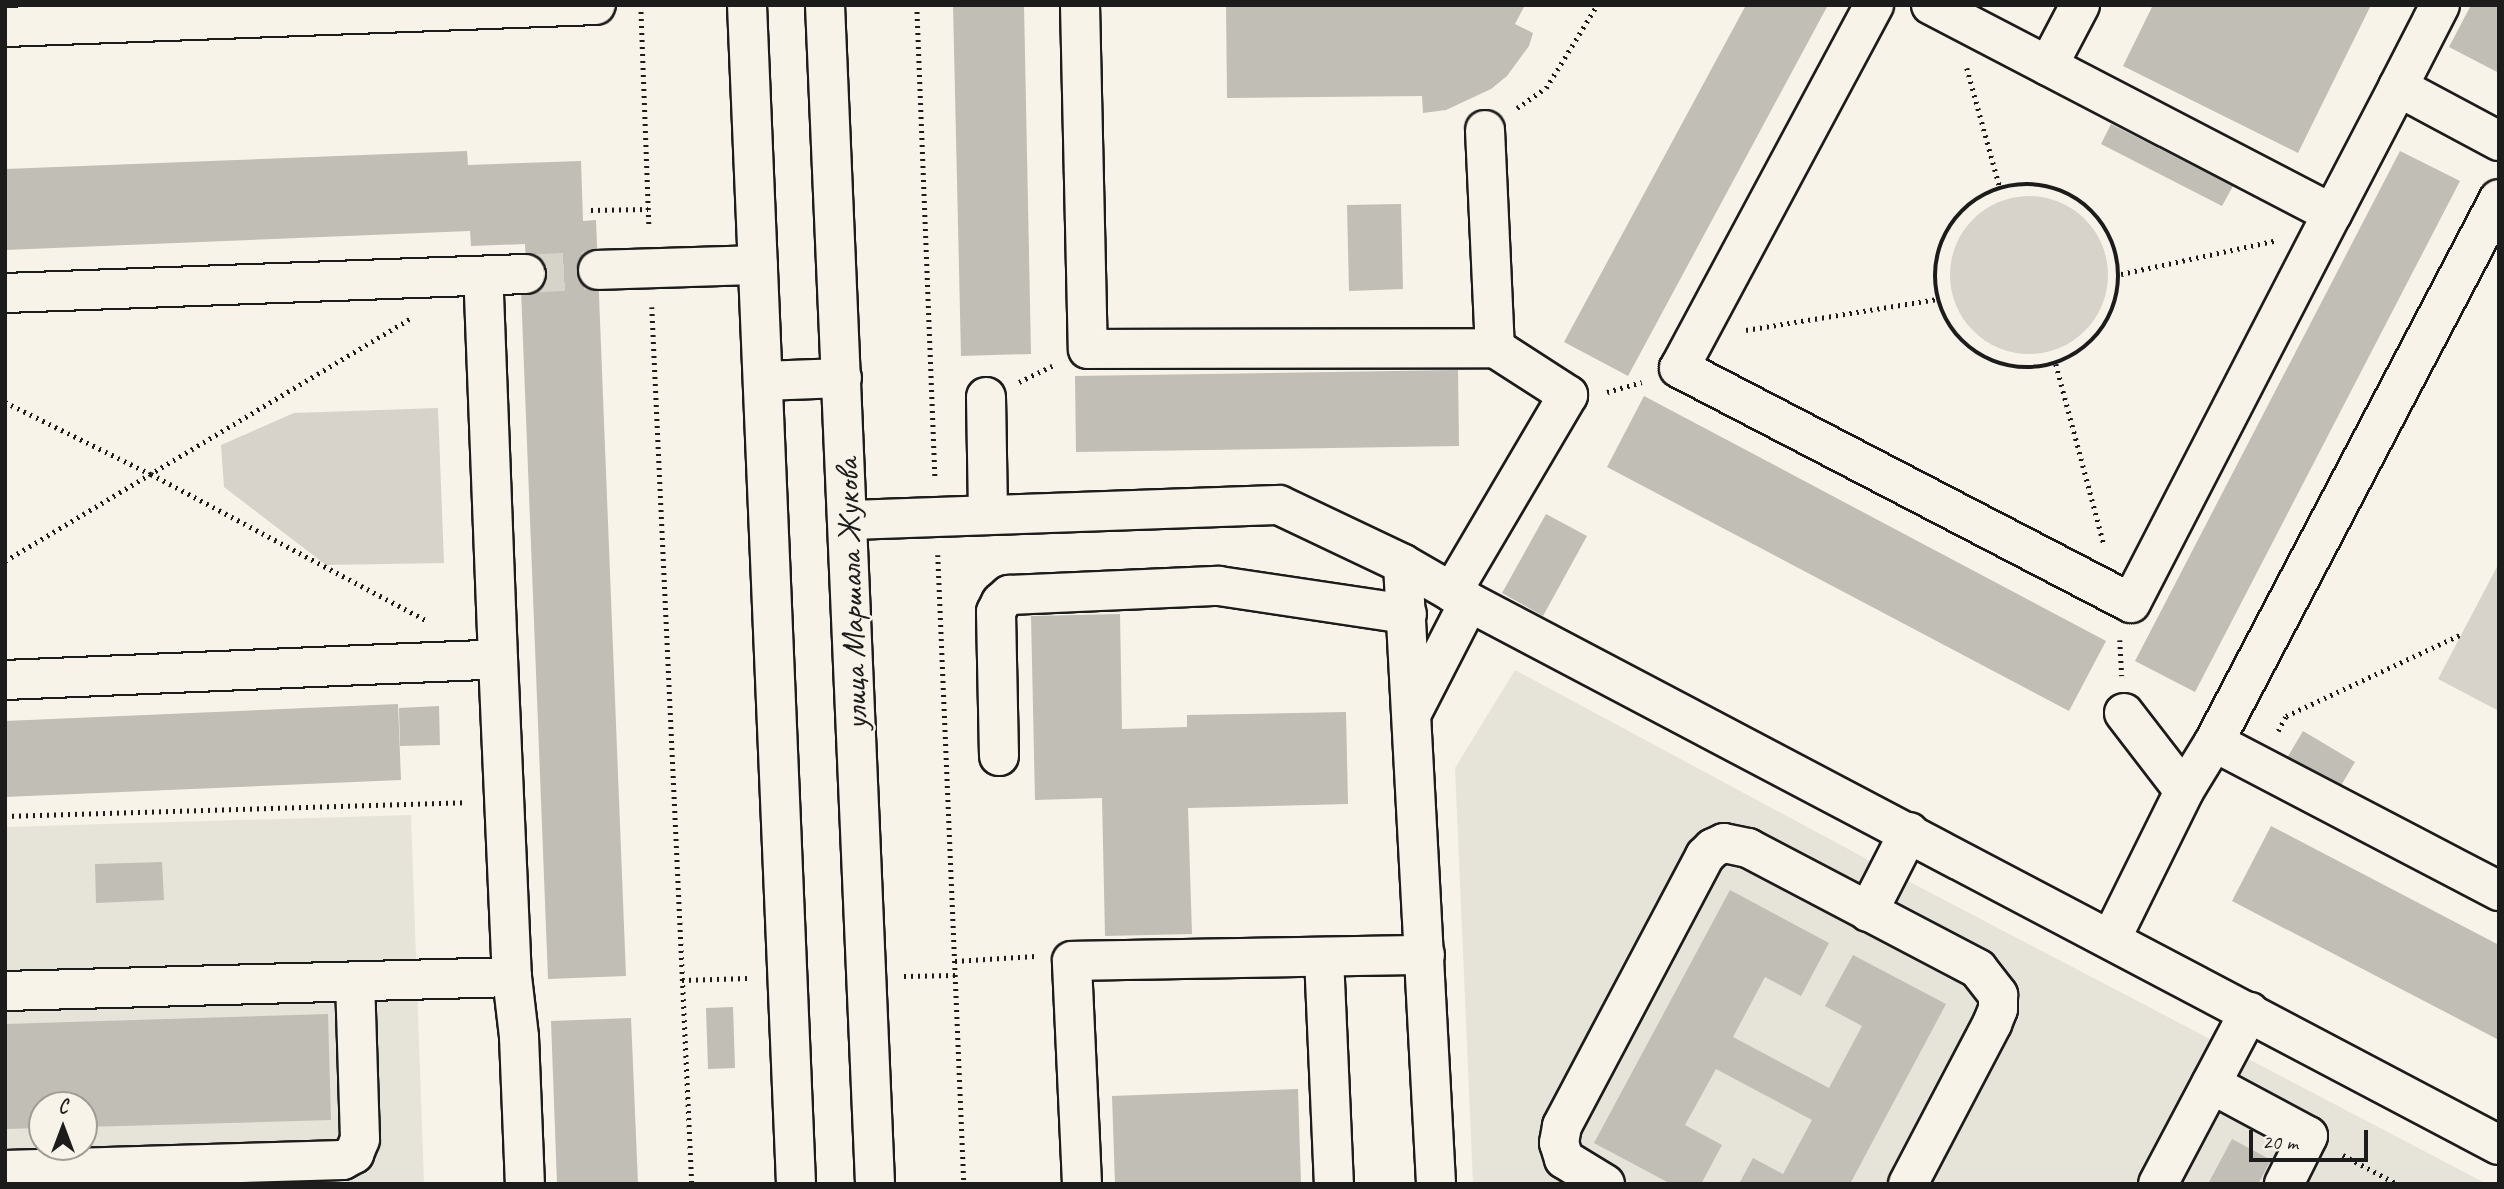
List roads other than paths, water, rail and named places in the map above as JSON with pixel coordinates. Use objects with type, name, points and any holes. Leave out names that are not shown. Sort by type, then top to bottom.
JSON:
[{"type":"main road","points":[[747,5],[796,1184]]},
{"type":"main road","name":"улица Маршала Жукова","points":[[825,5],[849,520],[875,1184]]},
{"type":"main road","points":[[1080,5],[1088,349],[1495,348],[1568,395],[1460,597],[1412,711]]},
{"type":"main road","points":[[1874,5],[1687,353],[2131,603],[2440,5]]},
{"type":"main road","points":[[1931,5],[2332,214]]},
{"type":"main road","points":[[2048,66],[2080,5]]},
{"type":"main road","points":[[5,27],[249,12],[576,6]]},
{"type":"main road","points":[[2398,87],[2499,141]]},
{"type":"main road","points":[[1485,130],[1495,348]]},
{"type":"main road","points":[[2111,939],[2184,792],[2214,742],[2499,198]]},
{"type":"main road","points":[[598,270],[758,265]]},
{"type":"main road","points":[[5,293],[526,274]]},
{"type":"main road","points":[[483,276],[512,977],[519,1037],[525,1184]]},
{"type":"main road","points":[[763,382],[842,378]]},
{"type":"main road","points":[[986,397],[988,514]]},
{"type":"main road","points":[[849,520],[1279,505],[1403,564],[1460,597],[2499,1145]]},
{"type":"main road","points":[[1403,564],[1436,1184]]},
{"type":"main road","points":[[999,756],[996,612],[1001,602],[1009,595],[1219,586],[1407,614]]},
{"type":"main road","points":[[5,680],[498,659]]},
{"type":"main road","points":[[2124,713],[2184,792]]},
{"type":"main road","points":[[2214,742],[2499,891]]},
{"type":"main road","points":[[1868,912],[1909,832]]},
{"type":"main road","points":[[1605,1184],[1564,1159],[1559,1143],[1562,1126],[1705,856],[1724,843],[1748,848],[1978,969],[1998,995],[1998,1009],[1992,1024],[1908,1184]]},
{"type":"main road","points":[[1082,1184],[1072,961],[1424,956]]},
{"type":"main road","points":[[1324,957],[1334,1184]]},
{"type":"main road","points":[[5,991],[512,977]]},
{"type":"main road","points":[[5,1170],[344,1160],[354,1154],[360,1139],[355,982]]},
{"type":"main road","points":[[2158,1184],[2249,1012]]},
{"type":"main road","points":[[2211,1084],[2308,1136],[2284,1184]]},
{"type":"tunnel","points":[[526,274],[598,270]]}]
